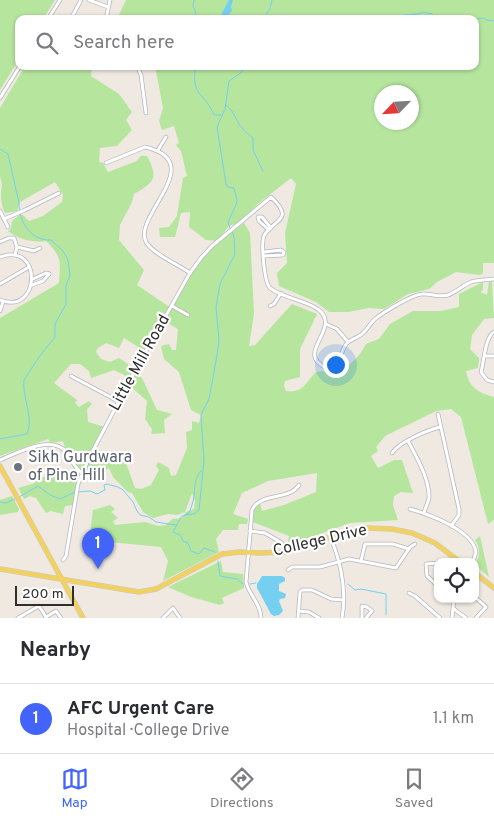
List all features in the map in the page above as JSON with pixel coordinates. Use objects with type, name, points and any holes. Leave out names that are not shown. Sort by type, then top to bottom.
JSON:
[{"type":"main road","points":[[0,466],[83,618]]},
{"type":"main road","name":"College Drive","points":[[0,569],[78,580],[139,592],[148,591],[156,589],[222,554],[286,552],[345,532],[368,528],[392,529],[412,534],[428,540],[454,558]]},
{"type":"main road","points":[[479,576],[494,588]]},
{"type":"main road","points":[[69,591],[71,584],[78,580]]},
{"type":"street","points":[[51,15],[60,0]]},
{"type":"street","points":[[74,15],[81,0]]},
{"type":"street","points":[[89,0],[108,7]]},
{"type":"street","points":[[107,15],[110,0]]},
{"type":"street","points":[[0,98],[18,70]]},
{"type":"street","points":[[139,70],[146,113]]},
{"type":"street","points":[[158,150],[166,137]]},
{"type":"street","points":[[106,163],[145,147],[158,150],[169,162],[171,175],[146,225],[144,238],[153,250],[190,273]]},
{"type":"street","points":[[4,219],[59,193]]},
{"type":"street","name":"Little Mill Road","points":[[63,560],[66,556],[76,494],[82,473],[118,401],[190,273],[201,258],[231,230],[271,198],[280,206],[282,213],[279,221],[264,238],[264,254]]},
{"type":"street","points":[[0,211],[8,227]]},
{"type":"street","points":[[0,242],[6,238],[15,240],[17,247],[15,255]]},
{"type":"street","points":[[17,247],[34,251],[40,248]]},
{"type":"street","points":[[281,250],[284,252],[280,256],[264,254],[281,250]]},
{"type":"street","points":[[0,257],[8,254],[15,255],[26,261],[33,279],[28,293],[18,300],[8,303],[1,301],[0,311]]},
{"type":"street","points":[[264,254],[266,281],[270,287],[317,308],[325,317],[326,324],[314,354],[319,364],[328,367],[339,362],[348,342],[363,333],[376,318],[417,294],[447,295],[473,282],[494,279]]},
{"type":"street","points":[[0,284],[29,267]]},
{"type":"street","points":[[32,285],[43,281],[49,274],[46,273],[33,279]]},
{"type":"street","points":[[270,306],[274,304],[281,293]]},
{"type":"street","points":[[172,306],[188,315]]},
{"type":"street","points":[[326,324],[337,329],[348,342]]},
{"type":"street","points":[[494,332],[489,337],[482,375],[487,380],[494,382]]},
{"type":"street","points":[[485,356],[494,356]]},
{"type":"street","points":[[71,376],[118,401]]},
{"type":"street","points":[[438,414],[459,509],[458,516],[451,526]]},
{"type":"street","points":[[392,453],[396,448],[408,441],[427,431],[440,427]]},
{"type":"street","points":[[408,441],[422,468],[428,494],[424,513]]},
{"type":"street","points":[[0,460],[43,445],[54,445],[59,446],[66,452],[74,466],[82,473]]},
{"type":"street","points":[[261,618],[260,610],[247,586],[252,510],[256,502],[294,490],[299,485]]},
{"type":"street","points":[[410,509],[424,513],[451,526],[475,545],[474,558]]},
{"type":"street","points":[[250,531],[265,533],[282,543]]},
{"type":"street","points":[[331,538],[339,561],[343,585],[343,618]]},
{"type":"street","points":[[360,561],[365,544],[393,544],[409,549]]},
{"type":"street","points":[[288,570],[293,567],[320,567],[349,559],[398,568],[409,549],[415,544]]},
{"type":"street","points":[[434,563],[426,564],[426,575],[434,582]]},
{"type":"street","points":[[298,618],[300,592],[302,590],[312,590],[331,599],[343,600]]},
{"type":"street","points":[[409,593],[440,618]]},
{"type":"street","points":[[476,618],[486,607],[479,601]]},
{"type":"street","points":[[452,618],[454,603]]},
{"type":"street","points":[[18,618],[39,606],[46,617],[56,611],[61,618]]},
{"type":"street","points":[[362,618],[362,606],[372,611],[366,618]]},
{"type":"street","points":[[163,618],[173,608],[180,618]]},
{"type":"street","points":[[454,609],[466,618]]},
{"type":"street","points":[[299,611],[309,612],[319,618]]},
{"type":"green space","points":[[0,0],[55,0],[46,15],[15,15],[15,66],[0,90]]},
{"type":"green space","points":[[126,0],[494,0],[494,263],[483,263],[483,273],[480,275],[456,272],[437,282],[429,289],[408,294],[384,309],[369,308],[348,312],[329,312],[316,302],[279,286],[277,273],[287,263],[285,233],[296,184],[291,178],[259,203],[238,223],[229,226],[217,241],[206,240],[189,227],[190,212],[181,213],[175,237],[160,237],[159,228],[169,227],[177,216],[183,178],[187,176],[181,151],[176,145],[179,143],[174,126],[162,130],[159,121],[163,108],[156,70],[479,70],[479,15],[119,15]]},
{"type":"green space","points":[[23,70],[92,70],[91,76],[119,94],[132,112],[126,120],[132,130],[117,146],[100,148],[99,162],[103,163],[108,172],[137,161],[141,156],[147,156],[153,170],[153,179],[134,194],[120,225],[119,240],[144,270],[137,285],[171,308],[203,254],[244,223],[250,233],[254,314],[249,346],[255,345],[292,304],[317,314],[300,349],[300,377],[285,381],[286,391],[301,389],[316,372],[325,371],[331,376],[352,363],[366,344],[379,339],[390,324],[413,311],[441,311],[459,307],[459,294],[483,282],[483,290],[480,292],[487,295],[489,282],[492,281],[494,318],[484,319],[472,335],[470,349],[479,358],[478,368],[466,371],[472,386],[484,394],[494,397],[494,520],[488,524],[461,417],[451,409],[436,411],[385,436],[376,447],[378,451],[371,456],[378,468],[394,460],[402,460],[413,493],[401,492],[394,496],[393,505],[398,520],[350,523],[287,546],[289,536],[253,522],[254,509],[260,503],[262,511],[284,505],[316,492],[317,473],[268,481],[242,493],[233,514],[248,519],[247,524],[239,524],[238,530],[223,530],[216,539],[219,552],[163,581],[168,561],[161,547],[89,540],[93,510],[110,505],[115,509],[111,512],[118,518],[113,521],[115,525],[145,522],[159,526],[166,525],[172,519],[182,518],[186,512],[194,509],[195,501],[192,493],[185,512],[153,518],[143,512],[132,493],[128,492],[113,477],[109,468],[102,473],[86,474],[80,480],[74,505],[65,506],[63,514],[51,511],[46,513],[36,498],[30,496],[24,499],[18,488],[35,483],[35,479],[69,472],[76,466],[73,458],[68,459],[63,441],[51,443],[48,439],[0,456],[0,318],[59,283],[60,270],[58,256],[46,241],[26,240],[8,231],[11,229],[12,221],[19,215],[23,215],[29,221],[43,216],[62,202],[63,195],[55,182],[20,202],[17,211],[5,213],[1,196],[0,108]],"holes":[[[164,321],[178,329],[176,350],[172,350],[169,344],[161,346],[164,359],[179,372],[191,410],[201,415],[199,423],[192,421],[192,430],[186,432],[187,448],[176,475],[171,476],[169,468],[158,462],[156,466],[159,470],[151,485],[141,489],[135,488],[126,463],[95,448],[105,427],[88,422],[87,409],[92,404],[89,401],[79,407],[75,403],[77,400],[54,383],[71,364],[80,364],[89,371],[91,378],[114,370],[124,375],[129,385],[147,401],[145,419],[152,429],[151,434],[165,433],[164,420],[172,414],[157,410],[142,378],[129,369],[128,364],[119,358],[110,362],[101,359],[96,352],[98,348],[106,343],[119,348],[124,338],[146,352]]]},
{"type":"green space","points":[[12,496],[19,509],[18,512],[0,515],[0,500]]},
{"type":"green space","points":[[480,536],[489,577],[479,568],[479,552],[475,540]]},
{"type":"green space","points":[[221,561],[223,572],[243,574],[244,588],[222,598],[224,603],[220,605],[191,597],[168,587]]},
{"type":"water","points":[[229,0],[233,0],[232,11],[229,15],[221,15]]},
{"type":"water","points":[[262,576],[282,576],[285,578],[285,581],[279,584],[279,591],[286,594],[285,598],[279,601],[283,611],[279,615],[274,616],[271,614],[257,588],[257,584]]},
{"type":"waterway","points":[[194,0],[193,6],[196,13],[194,15]]},
{"type":"waterway","points":[[266,15],[270,9],[272,0]]},
{"type":"waterway","points":[[409,15],[423,12],[433,15]]},
{"type":"waterway","points":[[479,18],[494,21]]},
{"type":"waterway","points":[[196,70],[196,88],[214,115],[221,115]]},
{"type":"waterway","points":[[230,228],[228,222],[237,200],[234,188],[228,187],[226,184],[217,127],[225,109],[229,81],[242,72],[242,70]]},
{"type":"waterway","points":[[226,105],[245,132],[253,138],[253,150],[263,171]]},
{"type":"waterway","points":[[0,149],[8,154],[21,217],[27,229],[37,237],[51,240],[63,251],[68,260],[70,275],[66,286],[66,304],[55,324],[55,337],[24,380],[29,414],[27,434],[0,439]]},
{"type":"waterway","points":[[185,515],[194,514],[199,510],[204,461],[201,415],[209,399],[219,341],[216,307],[220,284],[235,254],[232,232]]},
{"type":"waterway","points":[[202,470],[196,479],[194,497],[189,513],[181,517],[173,532],[180,535],[183,541],[188,543],[191,551],[199,554],[204,548],[215,552]]},
{"type":"waterway","points":[[19,497],[38,486],[50,495],[60,499],[75,492],[90,491],[97,494],[105,490],[104,485],[107,484],[123,490],[133,502],[140,515],[149,517],[156,522],[176,525]]},
{"type":"waterway","points":[[0,502],[6,503],[15,499]]},
{"type":"waterway","points":[[218,561],[220,576],[237,579],[243,584]]},
{"type":"waterway","points":[[250,584],[256,583]]},
{"type":"waterway","points":[[348,584],[355,590],[361,589],[386,594],[386,615]]},
{"type":"place","name":"Sikh Gurdwara of Pine Hill","points":[[18,467]]},
{"type":"place","name":"AFC Urgent Care","points":[[98,569]]}]
